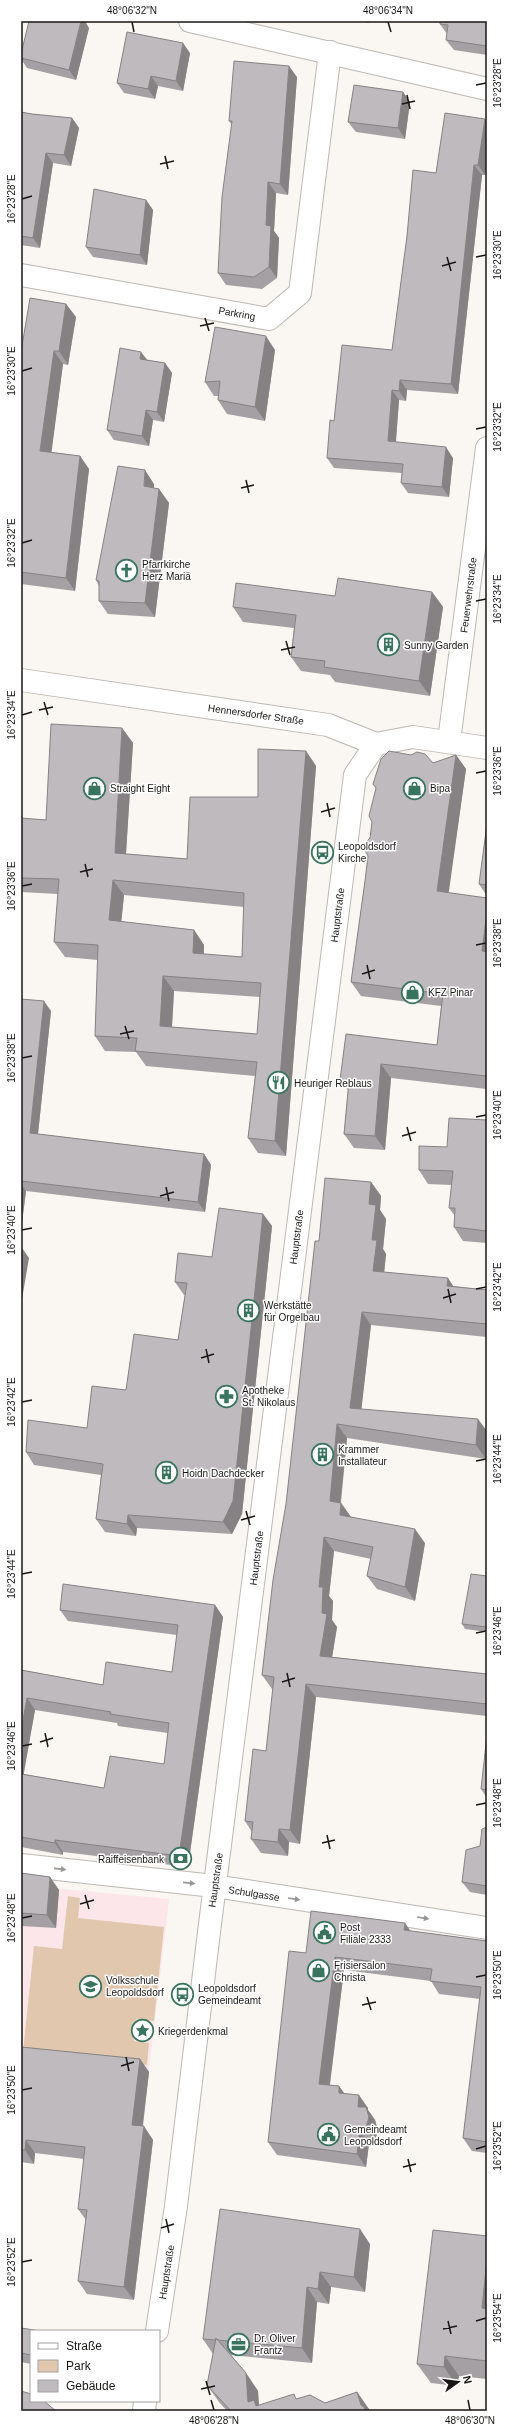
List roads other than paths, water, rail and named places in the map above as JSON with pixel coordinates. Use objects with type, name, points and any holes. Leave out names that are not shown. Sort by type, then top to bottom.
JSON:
[{"type":"street","points":[[190,21],[487,89]]},
{"type":"street","name":"Parkring","points":[[21,275],[268,318],[300,293],[330,52]]},
{"type":"street","name":"Feuerwehrstraße","points":[[449,741],[487,448]]},
{"type":"street","name":"Hennersdorfer Straße","points":[[21,680],[328,725],[376,744]]},
{"type":"street","points":[[376,744],[413,737],[449,741],[487,748]]},
{"type":"street","name":"Hauptstraße","points":[[157,2330],[176,2206],[214,1886],[355,775],[376,744]]},
{"type":"street","name":"Schulgasse","points":[[21,1865],[214,1886],[487,1928]]},
{"type":"place","name":"Pfarrkirche Herz Mariä","points":[[126,570]]},
{"type":"place","name":"Sunny Garden","points":[[389,645]]},
{"type":"place","name":"Straight Eight","points":[[95,788]]},
{"type":"place","name":"Bipa","points":[[414,788]]},
{"type":"place","name":"Leopoldsdorf Kirche","points":[[323,852]]},
{"type":"place","name":"KFZ Pinar","points":[[413,992]]},
{"type":"place","name":"Heuriger Reblaus","points":[[279,1083]]},
{"type":"place","name":"Werkstätte für Orgelbau","points":[[248,1311]]},
{"type":"place","name":"Apotheke St. Nikolaus","points":[[226,1396]]},
{"type":"place","name":"Krammer Installateur","points":[[323,1455]]},
{"type":"place","name":"Hoidn Dachdecker","points":[[167,1473]]},
{"type":"place","name":"Raiffeisenbank","points":[[180,1859]]},
{"type":"place","name":"Post Filiale 2333","points":[[324,1933]]},
{"type":"place","name":"Frisiersalon Christa","points":[[318,1971]]},
{"type":"place","name":"Volksschule Leopoldsdorf","points":[[90,1986]]},
{"type":"place","name":"Leopoldsdorf Gemeindeamt","points":[[183,1994]]},
{"type":"place","name":"Kriegerdenkmal","points":[[143,2031]]},
{"type":"place","name":"Gemeindeamt Leopoldsdorf","points":[[328,2135]]},
{"type":"place","name":"Dr. Oliver Frantz","points":[[239,2344]]}]
